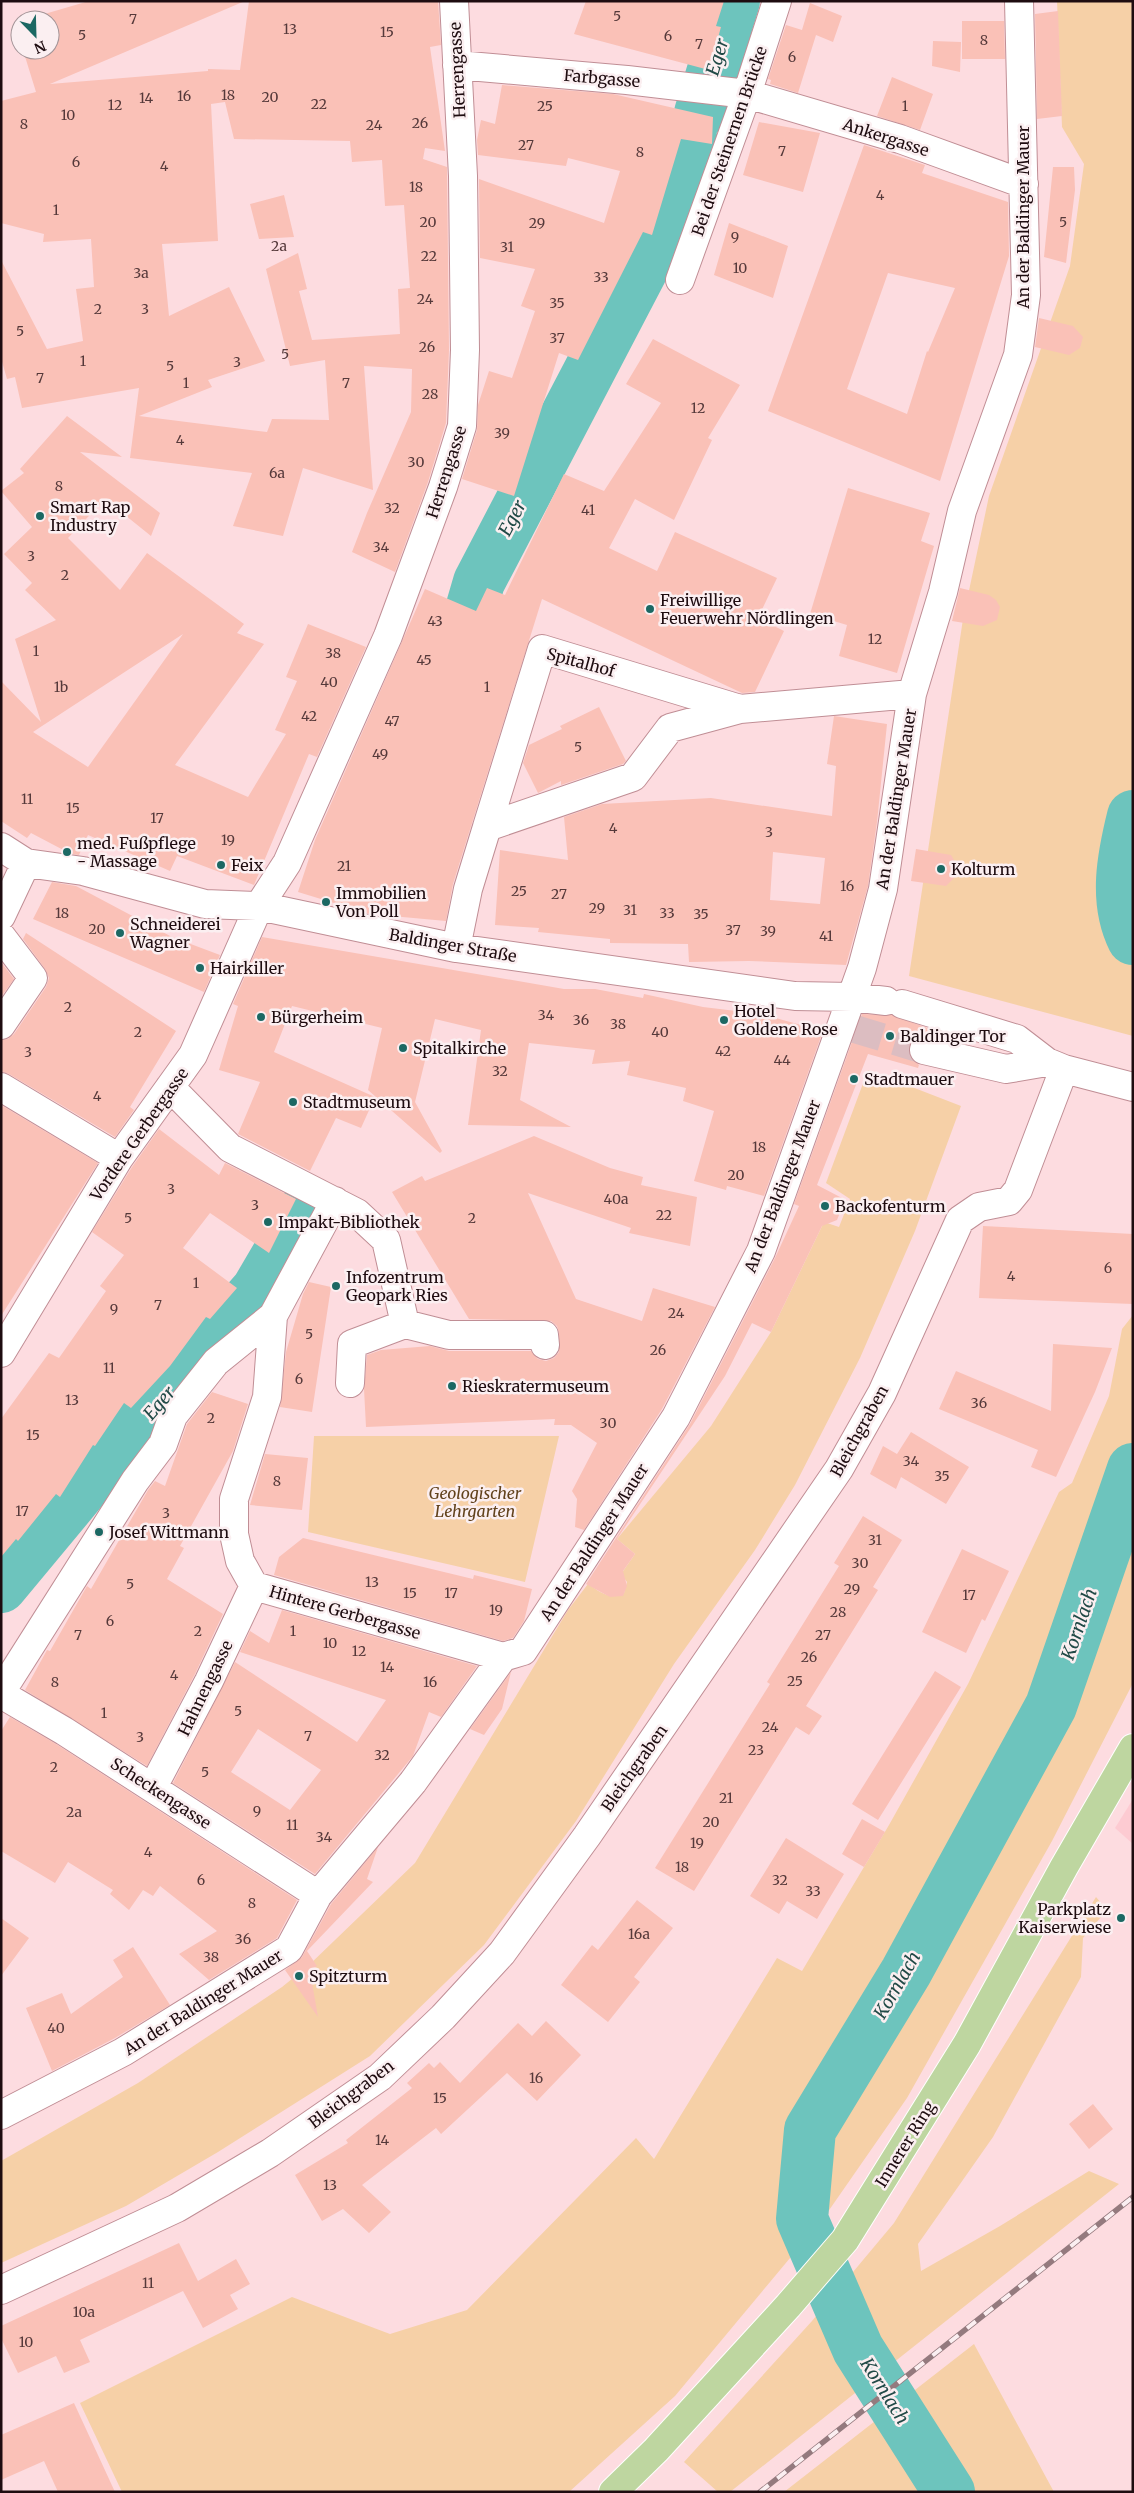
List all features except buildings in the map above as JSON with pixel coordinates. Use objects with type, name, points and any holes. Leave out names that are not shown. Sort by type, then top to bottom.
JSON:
[{"type":"main road","name":"Innerer Ring","points":[[613,2492],[656,2450],[788,2306],[845,2240],[967,2044],[1064,1867],[1133,1748]]},
{"type":"street","name":"Herrengasse","points":[[259,906],[287,863],[388,636],[443,487],[462,426],[465,266],[454,1]]},
{"type":"street","name":"Bei der Steinernen Brücke","points":[[680,280],[734,92],[777,1]]},
{"type":"street","name":"An der Baldinger Mauer","points":[[1,2114],[124,2052],[289,1949],[318,1895],[413,1782],[504,1657],[523,1651],[676,1417],[761,1251],[848,1028],[852,996],[862,968],[883,889],[912,694],[943,592],[962,511],[1018,356],[1026,295],[1019,1]]},
{"type":"street","name":"Farbgasse","points":[[457,65],[734,92]]},
{"type":"street","name":"Ankergasse","points":[[734,92],[900,139],[1024,184]]},
{"type":"street","name":"Spitalhof","points":[[456,948],[468,889],[542,649],[740,709]]},
{"type":"street","name":"Spitalhof","points":[[487,827],[633,777],[670,728],[740,709],[912,694]]},
{"type":"street","name":"Baldinger Straße","points":[[1,847],[26,863],[83,871],[205,904],[259,906],[456,948],[795,996],[852,996],[894,1002],[1017,1039],[1056,1066]]},
{"type":"street","points":[[1,916],[26,863]]},
{"type":"street","name":"Vordere Gerbergasse","points":[[1,1353],[9,1322],[120,1158],[193,1055],[259,906]]},
{"type":"street","points":[[1,936],[33,978],[1,1025]]},
{"type":"street","name":"Baldinger Straße","points":[[795,996],[848,1028]]},
{"type":"street","name":"Baldinger Straße","points":[[924,1050],[1006,1069],[1056,1066],[1133,1087]]},
{"type":"street","name":"Bleichgraben","points":[[1,2290],[177,2208],[270,2153],[380,2077],[443,2017],[502,1953],[598,1820],[839,1469],[882,1393],[960,1220],[979,1207],[1010,1201],[1018,1190],[1056,1066]]},
{"type":"street","points":[[170,1086],[230,1148],[357,1213],[386,1240],[405,1324]]},
{"type":"street","points":[[1,1087],[120,1158]]},
{"type":"street","points":[[4,1682],[45,1625],[135,1481],[162,1444],[173,1416],[216,1362],[273,1316],[336,1201]]},
{"type":"street","name":"Hintere Gerbergasse","points":[[273,1316],[267,1397],[234,1499],[236,1543],[240,1561],[254,1586],[504,1657]]},
{"type":"street","points":[[350,1382],[352,1344],[405,1324],[450,1335],[544,1335],[545,1345]]},
{"type":"street","name":"Hahnengasse","points":[[153,1787],[209,1681],[254,1586]]},
{"type":"street","name":"Scheckengasse","points":[[4,1682],[153,1787],[318,1895]]},
{"type":"shaded area","points":[[1133,1799],[1133,1844],[1115,1828]]},
{"type":"green space","points":[[1057,1],[1133,1],[1133,1036],[909,976],[963,619],[989,496],[1070,266],[1084,164],[1062,127]]},
{"type":"green space","points":[[868,1070],[961,1106],[915,1231],[860,1358],[795,1485],[755,1550],[674,1664],[576,1821],[484,1945],[370,2056],[218,2152],[126,2206],[1,2263],[1,2161],[138,2083],[282,1987],[308,1966],[415,1863],[568,1610],[588,1584],[610,1596],[624,1593],[627,1582],[621,1574],[635,1554],[617,1539],[711,1426],[771,1332],[824,1222],[839,1227],[850,1199],[826,1183]]},
{"type":"green space","points":[[1133,1315],[1133,1683],[1052,1841],[907,2098],[825,2216],[675,2396],[569,2492],[122,2492],[80,2403],[292,2297],[390,2334],[467,2310],[636,2138],[654,2159],[777,1958],[802,1971],[889,1825],[968,1684],[1059,1492],[1072,1483],[1109,1396],[1122,1329]]},
{"type":"green space","name":"Geologischer Lehrgarten","points":[[314,1436],[559,1436],[525,1582],[308,1532]]},
{"type":"green space","points":[[1096,1897],[1107,1910],[1083,1938],[1081,1977],[993,2137],[918,2244],[921,2271],[1000,2226],[1089,2171],[1119,2184],[730,2492],[718,2492],[684,2462],[812,2321],[894,2223]]},
{"type":"green space","points":[[974,2344],[1054,2492],[784,2492]]},
{"type":"waterway","name":"Eger","points":[[700,113],[734,1]]},
{"type":"waterway","name":"Eger","points":[[451,678],[479,582],[641,272],[692,141]]},
{"type":"waterway","name":"Kornlach","points":[[1133,816],[1122,878],[1124,909],[1133,939]]},
{"type":"waterway","name":"Eger","points":[[1,1587],[89,1481],[257,1290],[304,1210]]},
{"type":"waterway","name":"Kornlach","points":[[949,2492],[858,2349],[802,2219],[810,2130],[906,1972],[1051,1706],[1133,1469]]},
{"type":"tunnel","points":[[855,1029],[924,1050]]},
{"type":"railway","points":[[760,2492],[1133,2197]]},
{"type":"place","name":"Smart Rap Industry","points":[[40,516]]},
{"type":"place","name":"Freiwillige Feuerwehr Nördlingen","points":[[650,609]]},
{"type":"place","name":"med. Fußpflege - Massage","points":[[67,852]]},
{"type":"place","name":"Feix","points":[[221,865]]},
{"type":"place","name":"Kolturm","points":[[941,869]]},
{"type":"place","name":"Immobilien Von Poll","points":[[326,902]]},
{"type":"place","name":"Schneiderei Wagner","points":[[120,933]]},
{"type":"place","name":"Hairkiller","points":[[200,968]]},
{"type":"place","name":"Bürgerheim","points":[[261,1017]]},
{"type":"place","name":"Hotel Goldene Rose","points":[[724,1020]]},
{"type":"place","name":"Baldinger Tor","points":[[890,1036]]},
{"type":"place","name":"Spitalkirche","points":[[403,1048]]},
{"type":"place","name":"Stadtmauer","points":[[854,1079]]},
{"type":"place","name":"Stadtmuseum","points":[[293,1102]]},
{"type":"place","name":"Backofenturm","points":[[825,1206]]},
{"type":"place","name":"Impakt-Bibliothek","points":[[268,1222]]},
{"type":"place","name":"Infozentrum Geopark Ries","points":[[336,1286]]},
{"type":"place","name":"Rieskratermuseum","points":[[452,1386]]},
{"type":"place","name":"Josef Wittmann","points":[[99,1532]]},
{"type":"place","name":"Parkplatz Kaiserwiese","points":[[1121,1918]]},
{"type":"place","name":"Spitzturm","points":[[299,1976]]}]
